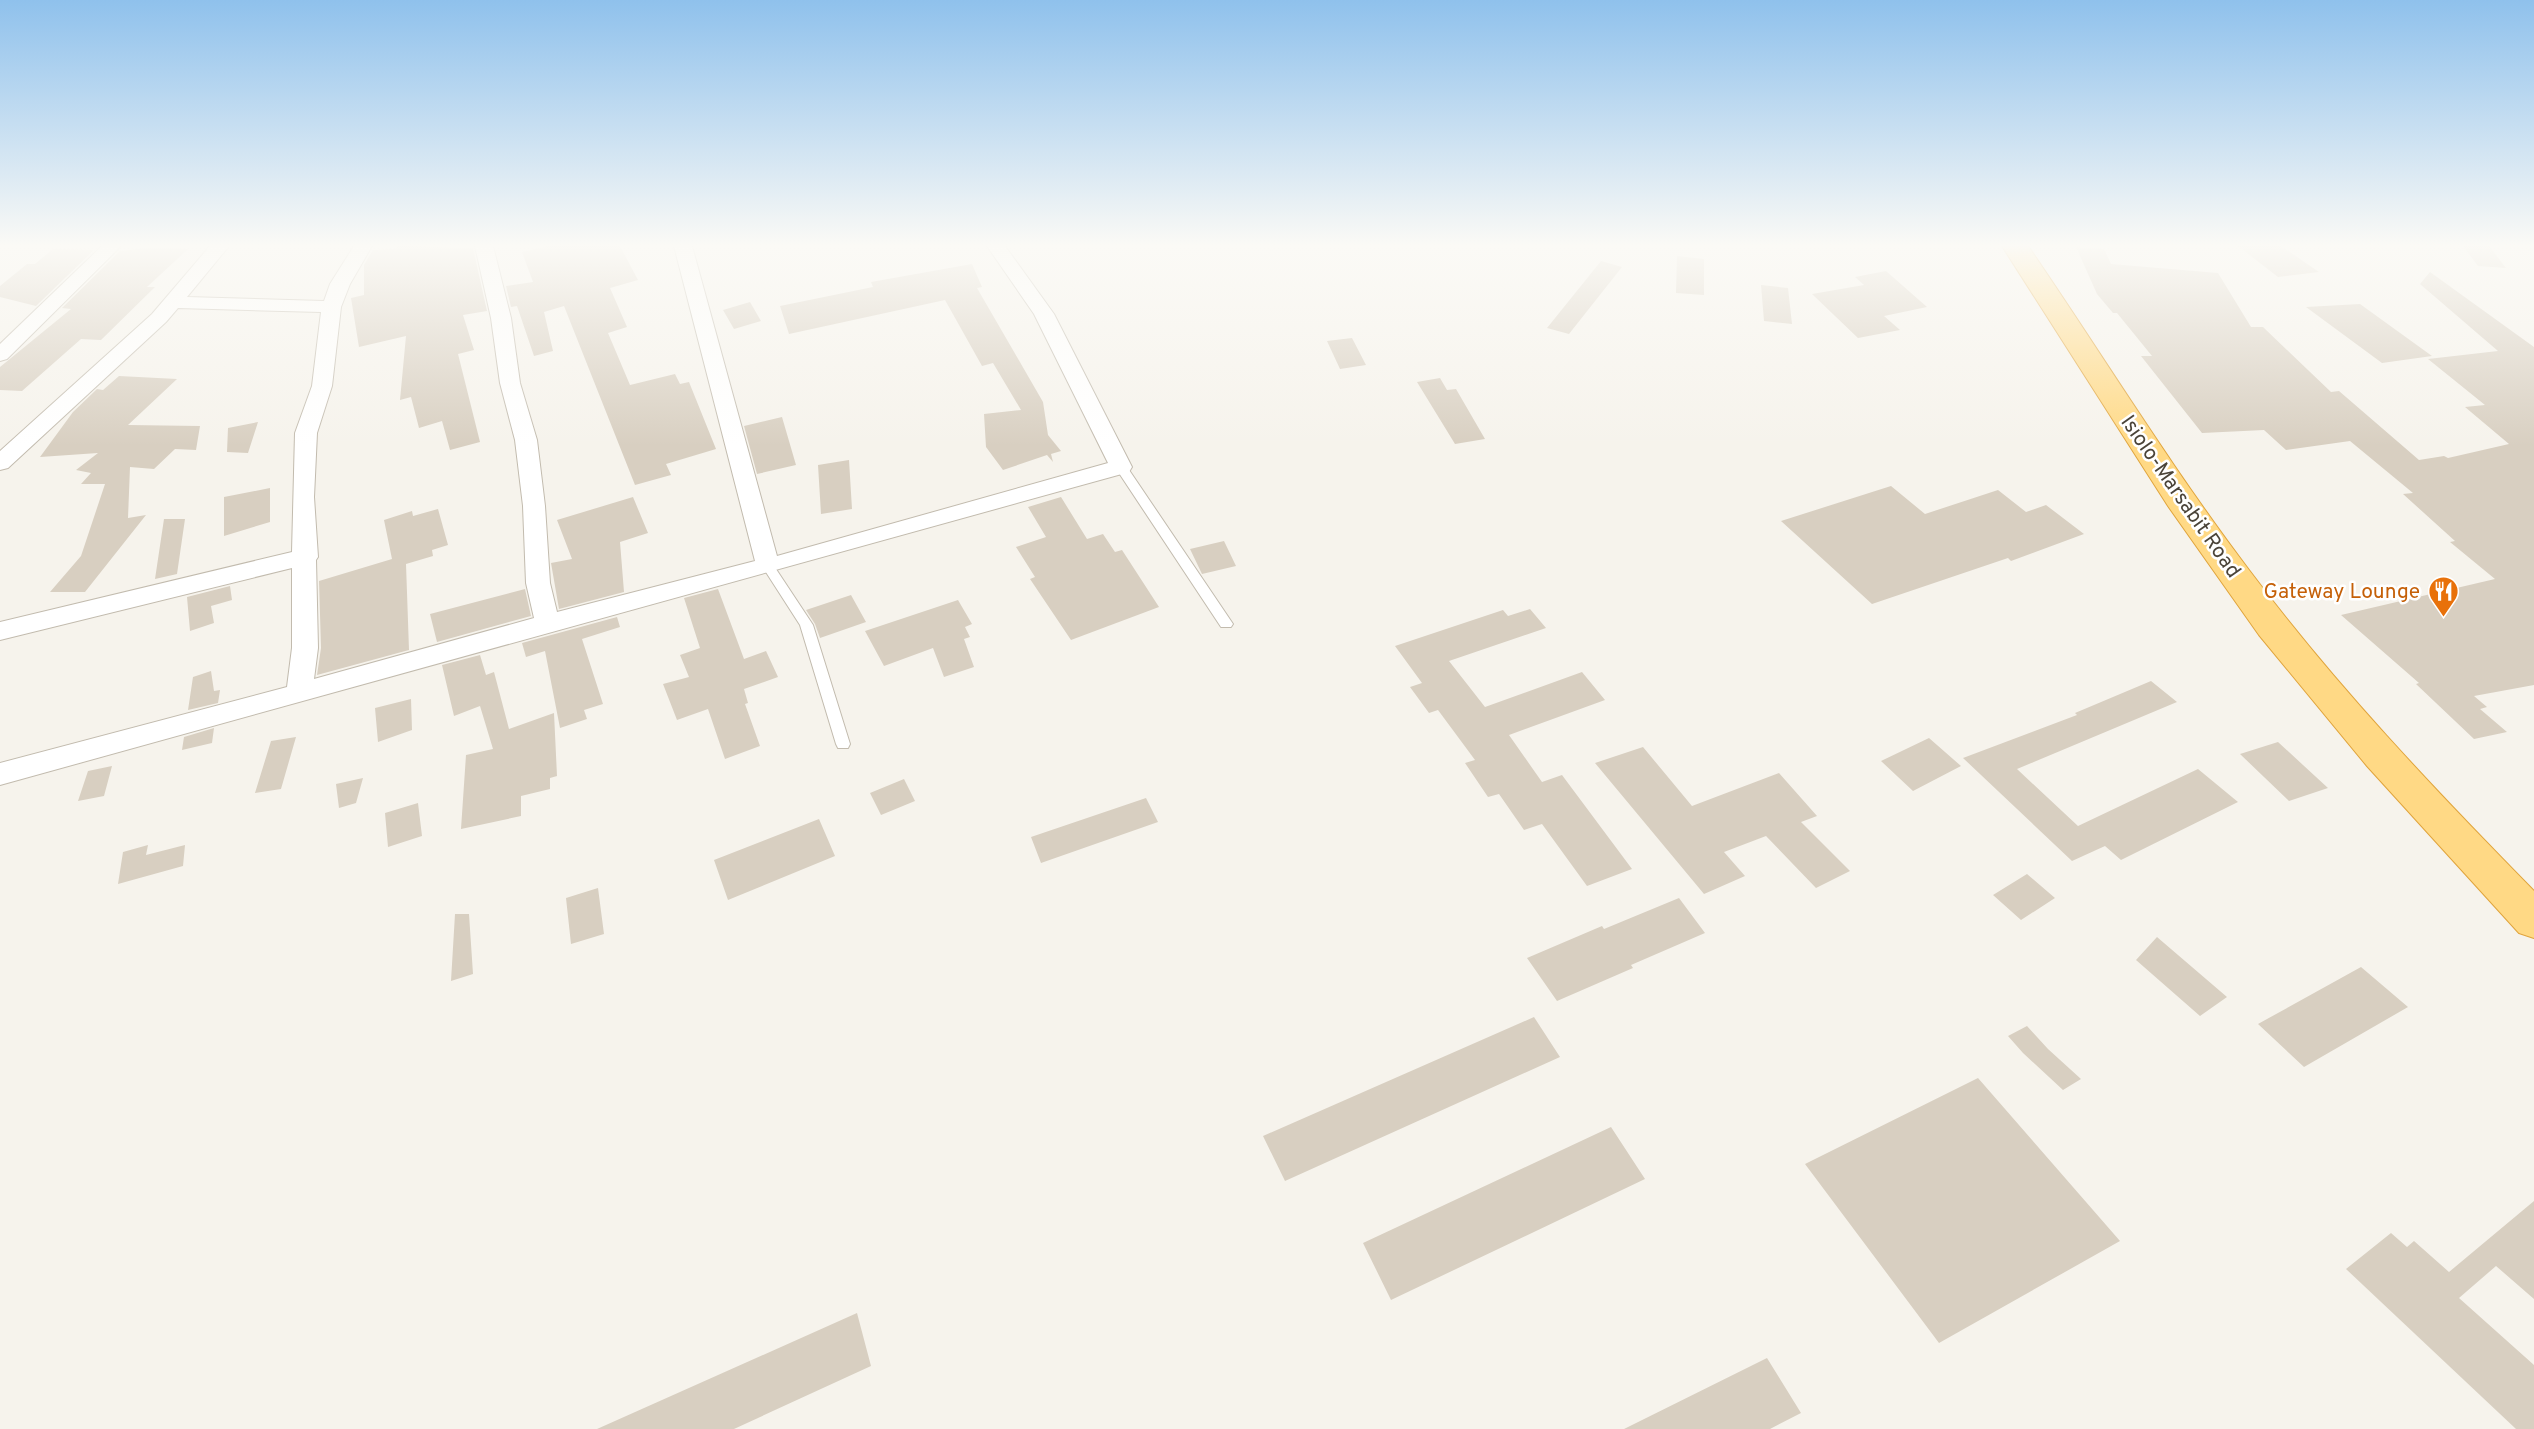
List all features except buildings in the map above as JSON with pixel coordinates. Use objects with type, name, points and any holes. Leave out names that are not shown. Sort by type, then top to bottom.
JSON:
[{"type":"highway","name":"Isiolo-Marsabit Road","points":[[2058,313],[2154,463],[2238,581],[2352,724],[2534,920]]},
{"type":"street","points":[[0,355],[43,313]]},
{"type":"street","points":[[1,461],[163,313]]},
{"type":"street","points":[[299,694],[305,648],[303,604],[306,556],[303,497],[306,433],[322,386],[331,313]]},
{"type":"street","points":[[500,313],[510,383],[526,440],[534,506],[538,583],[547,623]]},
{"type":"street","points":[[701,313],[768,566]]},
{"type":"street","points":[[0,774],[299,694],[547,623],[768,566],[1121,467],[1043,313]]},
{"type":"street","points":[[0,631],[306,556]]},
{"type":"lane","points":[[1121,467],[1226,624]]},
{"type":"lane","points":[[768,566],[806,625],[843,744]]},
{"type":"place","name":"Gateway Lounge","points":[[2443,619]]}]
